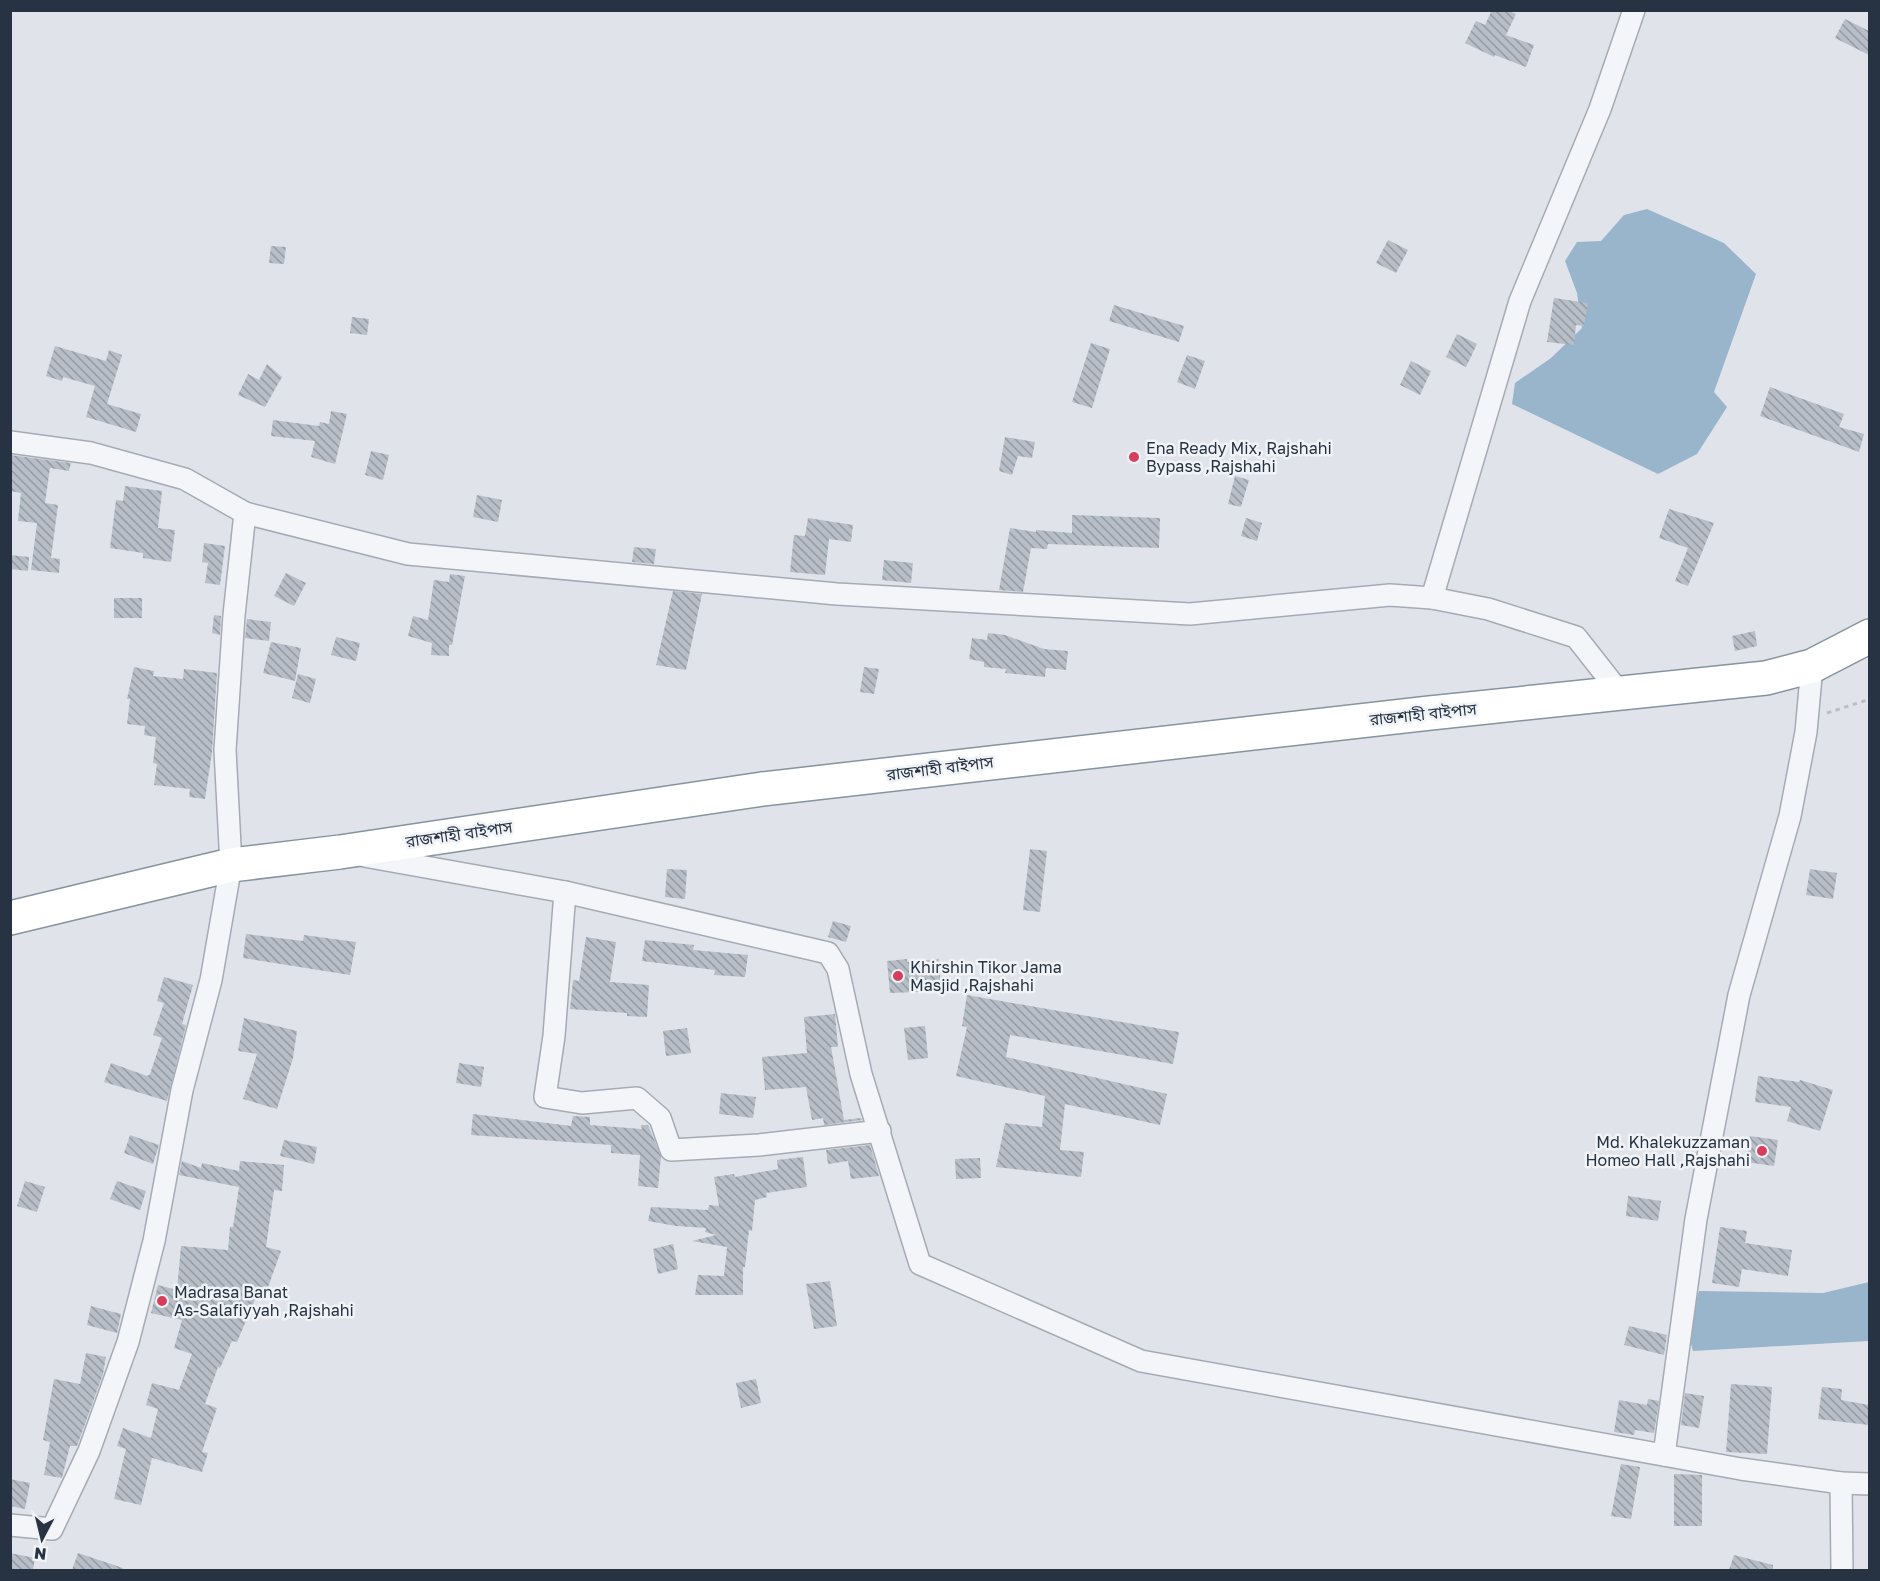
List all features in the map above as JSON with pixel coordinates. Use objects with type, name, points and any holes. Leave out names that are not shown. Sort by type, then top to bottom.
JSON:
[{"type":"highway","name":"রাজশাহী বাইপাস","points":[[10,918],[231,865],[340,852],[762,789],[1766,678],[1812,666],[1869,636]]},
{"type":"street","points":[[1432,598],[1520,301],[1600,109],[1634,10]]},
{"type":"street","points":[[10,442],[91,453],[185,479],[245,513],[408,554],[837,594],[1190,614],[1390,595],[1432,598],[1488,609],[1576,637],[1620,693]]},
{"type":"street","points":[[10,1525],[52,1529],[88,1451],[128,1342],[154,1241],[182,1090],[211,980],[231,865],[225,750],[234,615],[245,513]]},
{"type":"street","points":[[1664,1455],[1696,1219],[1737,1006],[1790,816],[1806,732],[1812,666]]},
{"type":"street","points":[[340,852],[565,892],[828,953],[838,969],[861,1074],[920,1264],[1141,1361],[1664,1455],[1841,1483],[1869,1484]]},
{"type":"street","points":[[565,892],[554,1036],[545,1097],[582,1103],[637,1098],[660,1118],[671,1150],[759,1145],[880,1131]]},
{"type":"street","points":[[1841,1483],[1842,1570]]},
{"type":"path","points":[[1806,732],[1821,715],[1869,699]]},
{"type":"water","points":[[1647,209],[1724,243],[1756,274],[1714,392],[1727,407],[1697,454],[1658,474],[1512,404],[1515,383],[1551,358],[1582,328],[1577,293],[1565,261],[1577,242],[1601,241],[1624,215]]},
{"type":"water","points":[[1869,1282],[1869,1341],[1693,1351],[1687,1330],[1699,1291],[1823,1293]]},
{"type":"building","points":[[1492,10],[1507,10],[1516,14],[1506,35],[1534,45],[1526,67],[1495,55],[1494,57],[1465,43],[1476,21],[1485,25]]},
{"type":"building","points":[[1845,19],[1869,31],[1869,55],[1835,38]]},
{"type":"building","points":[[1388,240],[1408,250],[1396,273],[1376,263]]},
{"type":"building","points":[[271,246],[286,247],[284,264],[269,263]]},
{"type":"building","points":[[1554,298],[1588,303],[1584,326],[1576,325],[1574,345],[1547,342]]},
{"type":"building","points":[[1114,305],[1184,326],[1179,342],[1109,321]]},
{"type":"building","points":[[352,317],[369,319],[367,335],[350,333]]},
{"type":"building","points":[[1457,334],[1477,344],[1466,367],[1446,357]]},
{"type":"building","points":[[1091,343],[1110,349],[1092,408],[1072,402]]},
{"type":"building","points":[[55,346],[106,361],[109,350],[122,355],[107,404],[141,414],[136,432],[86,417],[95,386],[63,377],[62,381],[46,376]]},
{"type":"building","points":[[1187,355],[1205,361],[1195,389],[1177,382]]},
{"type":"building","points":[[1411,361],[1431,371],[1420,395],[1400,385]]},
{"type":"building","points":[[267,364],[282,377],[265,407],[238,395],[248,374],[259,380]]},
{"type":"building","points":[[1770,387],[1844,414],[1839,427],[1864,434],[1859,452],[1760,416]]},
{"type":"building","points":[[331,411],[347,414],[335,464],[311,457],[315,441],[271,436],[273,420],[319,426],[320,422],[329,424]]},
{"type":"building","points":[[1005,437],[1035,442],[1032,458],[1018,456],[1012,475],[999,471]]},
{"type":"building","points":[[371,451],[389,455],[383,480],[365,475]]},
{"type":"building","points":[[10,455],[71,463],[69,471],[50,468],[45,503],[58,505],[51,558],[60,559],[59,573],[31,570],[37,523],[18,521],[21,493],[10,491]]},
{"type":"building","points":[[1235,476],[1249,480],[1241,507],[1228,504]]},
{"type":"building","points":[[125,486],[162,491],[158,528],[175,530],[171,562],[143,558],[143,553],[110,548],[116,500],[123,501]]},
{"type":"building","points":[[477,495],[502,500],[498,522],[473,517]]},
{"type":"building","points":[[1669,509],[1714,523],[1688,586],[1675,581],[1688,548],[1659,538]]},
{"type":"building","points":[[1072,515],[1160,518],[1159,548],[1048,544],[1047,549],[1031,548],[1023,592],[999,590],[1010,528],[1036,532],[1036,530],[1072,533]]},
{"type":"building","points":[[808,518],[853,525],[851,542],[829,539],[825,575],[790,572],[794,535],[805,536]]},
{"type":"building","points":[[1246,518],[1262,523],[1257,541],[1241,536]]},
{"type":"building","points":[[204,543],[225,546],[220,585],[205,583],[208,563],[202,562]]},
{"type":"building","points":[[634,547],[656,549],[654,564],[632,562]]},
{"type":"building","points":[[10,555],[29,557],[28,571],[10,569]]},
{"type":"building","points":[[884,560],[913,563],[911,583],[882,580]]},
{"type":"building","points":[[286,573],[306,583],[294,606],[274,596]]},
{"type":"building","points":[[450,574],[465,576],[452,645],[449,645],[449,656],[431,655],[432,643],[408,636],[413,616],[428,620],[434,580],[449,582]]},
{"type":"building","points":[[673,591],[702,594],[686,670],[656,665]]},
{"type":"building","points":[[114,598],[142,598],[142,618],[114,618]]},
{"type":"building","points":[[214,615],[221,616],[220,635],[212,633]]},
{"type":"building","points":[[247,619],[271,622],[269,641],[245,638]]},
{"type":"building","points":[[1755,631],[1757,646],[1735,651],[1732,636]]},
{"type":"building","points":[[988,633],[1005,635],[1044,649],[1068,651],[1066,670],[1046,668],[1045,677],[1005,673],[1006,669],[984,667],[984,662],[969,659],[972,638],[987,640]]},
{"type":"building","points":[[336,637],[360,643],[356,661],[331,655]]},
{"type":"building","points":[[271,642],[301,648],[295,681],[263,673]]},
{"type":"building","points":[[134,667],[154,671],[153,676],[183,679],[184,669],[217,673],[212,752],[205,799],[189,797],[190,789],[154,785],[157,764],[153,763],[156,737],[144,735],[145,726],[127,724],[130,699],[127,699]]},
{"type":"building","points":[[864,667],[879,669],[874,694],[860,692]]},
{"type":"building","points":[[298,674],[316,679],[310,703],[292,698]]},
{"type":"building","points":[[1030,849],[1047,851],[1040,912],[1023,910]]},
{"type":"building","points":[[667,869],[687,870],[685,899],[665,897]]},
{"type":"building","points":[[1810,869],[1837,873],[1833,899],[1806,895]]},
{"type":"building","points":[[833,921],[851,926],[846,942],[828,937]]},
{"type":"building","points":[[246,934],[303,941],[304,935],[356,942],[350,975],[243,958]]},
{"type":"building","points":[[586,937],[616,942],[610,982],[649,985],[647,1017],[627,1016],[627,1013],[570,1009],[573,980],[579,981]]},
{"type":"building","points":[[645,940],[694,945],[693,950],[748,955],[745,977],[714,975],[715,970],[642,961]]},
{"type":"building","points":[[907,959],[907,962],[939,959],[941,991],[890,993],[887,961]]},
{"type":"building","points":[[164,977],[193,985],[182,1024],[186,1025],[167,1101],[104,1082],[111,1063],[147,1076],[150,1074],[162,1038],[153,1035],[164,1003],[157,1001]]},
{"type":"building","points":[[967,995],[1179,1032],[1173,1064],[1010,1035],[1006,1057],[1167,1094],[1160,1125],[1065,1104],[1060,1150],[1084,1152],[1081,1177],[996,1167],[1005,1123],[1042,1127],[1045,1096],[956,1076],[967,1027],[962,1026]]},
{"type":"building","points":[[835,1014],[838,1047],[831,1047],[844,1120],[861,1118],[862,1120],[824,1125],[823,1118],[812,1120],[806,1087],[765,1090],[762,1057],[807,1053],[804,1017]]},
{"type":"building","points":[[244,1018],[297,1031],[293,1058],[277,1109],[243,1099],[257,1054],[238,1051]]},
{"type":"building","points":[[925,1026],[928,1058],[908,1060],[904,1028]]},
{"type":"building","points":[[687,1028],[691,1053],[666,1056],[663,1031]]},
{"type":"building","points":[[459,1063],[484,1067],[481,1087],[456,1083]]},
{"type":"building","points":[[1758,1076],[1799,1082],[1800,1080],[1833,1090],[1820,1131],[1787,1121],[1791,1107],[1755,1102]]},
{"type":"building","points":[[721,1093],[756,1097],[753,1118],[719,1114]]},
{"type":"building","points":[[473,1114],[571,1126],[573,1116],[590,1117],[590,1125],[642,1129],[641,1125],[648,1125],[661,1156],[658,1188],[638,1186],[640,1155],[611,1153],[611,1145],[471,1135]]},
{"type":"building","points":[[130,1135],[159,1145],[153,1164],[124,1153]]},
{"type":"building","name":"Md. Khalekuzzaman Homeo Hall ,Rajshahi","points":[[1750,1136],[1778,1140],[1774,1166],[1746,1162]]},
{"type":"building","points":[[284,1140],[317,1147],[314,1164],[280,1156]]},
{"type":"building","points":[[870,1145],[879,1176],[851,1179],[848,1161],[828,1164],[826,1150]]},
{"type":"building","points":[[803,1157],[807,1187],[766,1193],[767,1197],[755,1200],[752,1231],[749,1230],[745,1267],[743,1267],[743,1295],[695,1295],[698,1275],[724,1276],[727,1247],[692,1241],[716,1235],[705,1232],[706,1228],[648,1221],[651,1207],[708,1210],[709,1205],[719,1206],[714,1177],[734,1174],[735,1177],[778,1169],[777,1160]]},
{"type":"building","points":[[980,1158],[981,1178],[956,1179],[955,1159]]},
{"type":"building","points":[[182,1161],[201,1168],[202,1163],[239,1171],[240,1161],[284,1165],[282,1191],[274,1190],[266,1247],[281,1251],[267,1290],[260,1288],[237,1342],[232,1341],[220,1368],[218,1367],[205,1404],[217,1408],[202,1452],[208,1453],[202,1472],[152,1458],[141,1505],[114,1499],[126,1449],[117,1446],[123,1428],[151,1438],[158,1409],[146,1405],[152,1383],[179,1390],[192,1354],[174,1348],[182,1320],[151,1313],[158,1285],[177,1290],[181,1246],[228,1250],[230,1227],[233,1227],[239,1187],[179,1175]]},
{"type":"building","points":[[25,1181],[45,1187],[37,1212],[17,1206]]},
{"type":"building","points":[[117,1181],[146,1191],[140,1210],[110,1199]]},
{"type":"building","points":[[1628,1196],[1661,1201],[1658,1221],[1626,1216]]},
{"type":"building","points":[[1720,1227],[1747,1231],[1745,1243],[1792,1250],[1788,1276],[1742,1269],[1739,1287],[1712,1283]]},
{"type":"building","points":[[673,1244],[678,1269],[658,1274],[653,1249]]},
{"type":"building","points":[[830,1281],[837,1326],[814,1329],[806,1284]]},
{"type":"building","points":[[91,1306],[121,1314],[117,1333],[87,1325]]},
{"type":"building","points":[[1629,1326],[1667,1335],[1664,1355],[1624,1345]]},
{"type":"building","points":[[86,1353],[106,1357],[103,1374],[77,1446],[70,1446],[62,1478],[44,1475],[50,1442],[43,1440],[54,1379],[80,1384]]},
{"type":"building","points":[[756,1379],[761,1403],[741,1408],[736,1383]]},
{"type":"building","points":[[1731,1384],[1772,1387],[1767,1454],[1726,1452]]},
{"type":"building","points":[[1822,1387],[1842,1389],[1841,1400],[1869,1405],[1869,1425],[1818,1419]]},
{"type":"building","points":[[1685,1393],[1704,1396],[1699,1428],[1681,1425]]},
{"type":"building","points":[[1648,1399],[1659,1401],[1654,1433],[1635,1430],[1634,1435],[1614,1432],[1619,1400],[1647,1405]]},
{"type":"building","points":[[1621,1464],[1640,1467],[1631,1519],[1611,1516]]},
{"type":"building","points":[[1674,1474],[1702,1475],[1702,1526],[1674,1526]]},
{"type":"building","points":[[10,1479],[30,1483],[25,1509],[10,1506]]},
{"type":"building","points":[[10,1553],[35,1558],[33,1570],[10,1570]]},
{"type":"building","points":[[78,1553],[123,1568],[122,1570],[72,1570]]},
{"type":"building","points":[[1734,1555],[1773,1565],[1773,1570],[1729,1570]]},
{"type":"place","name":"Ena Ready Mix, Rajshahi Bypass ,Rajshahi","points":[[1134,457]]},
{"type":"place","name":"Khirshin Tikor Jama Masjid ,Rajshahi","points":[[898,976]]},
{"type":"place","name":"Md. Khalekuzzaman Homeo Hall ,Rajshahi","points":[[1762,1151]]},
{"type":"place","name":"Madrasa Banat As-Salafiyyah ,Rajshahi","points":[[162,1301]]}]
